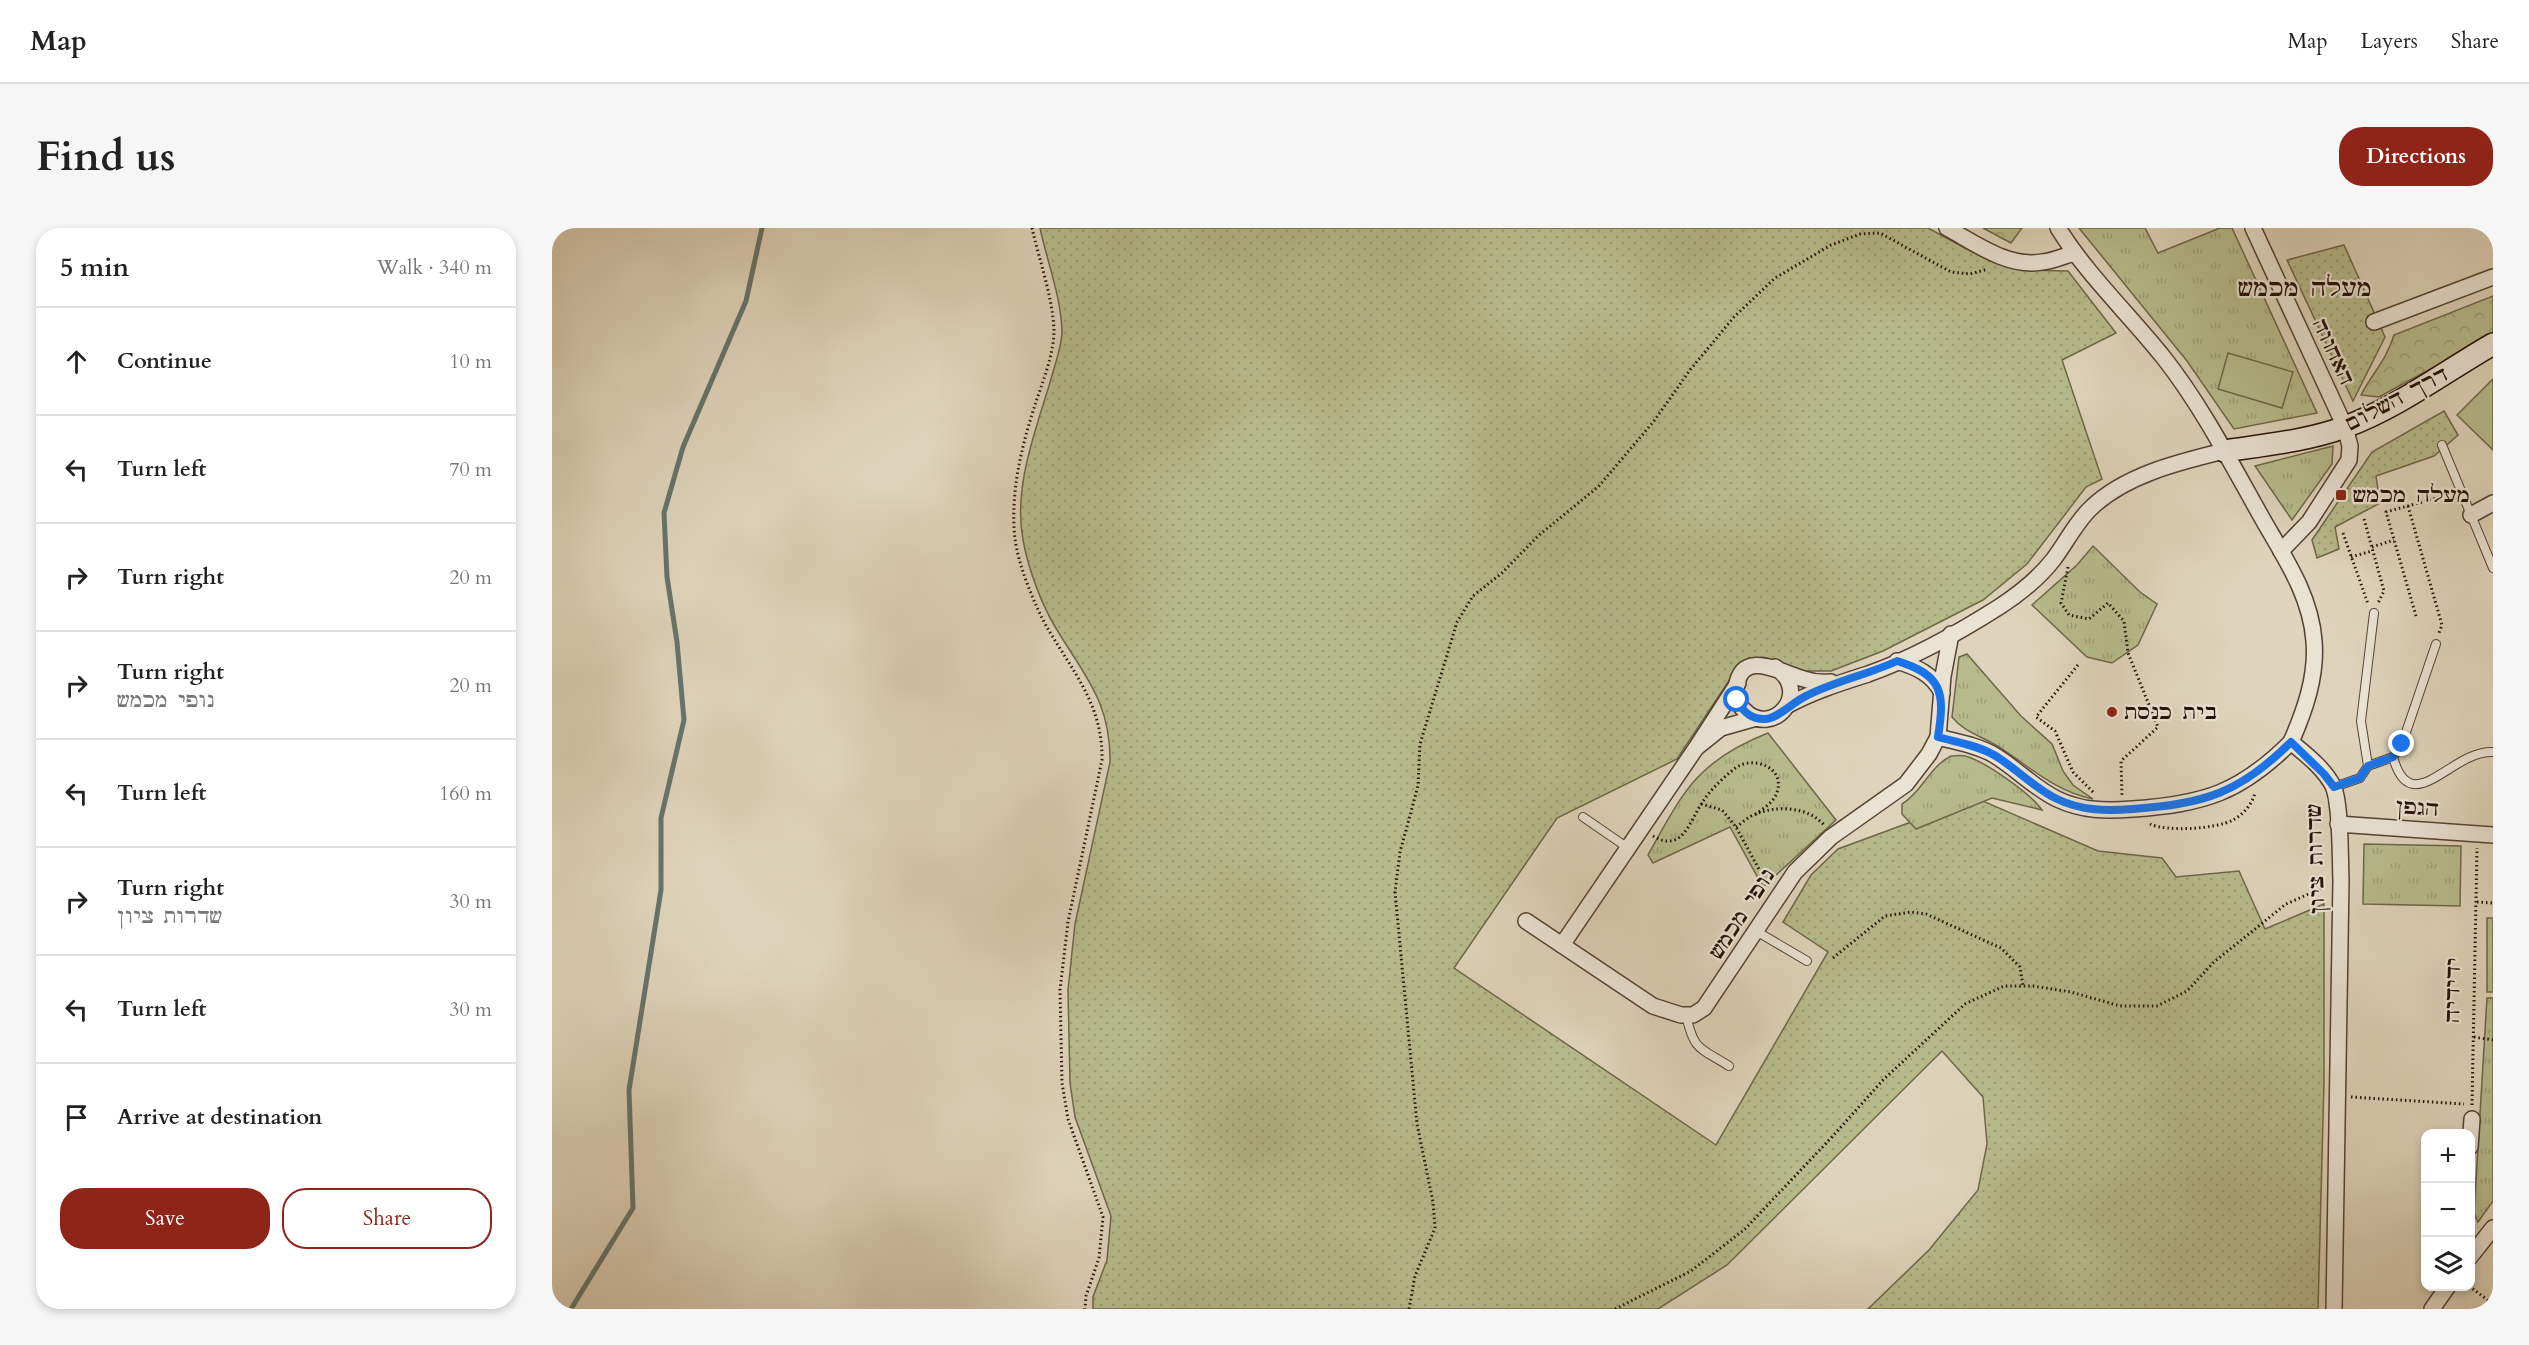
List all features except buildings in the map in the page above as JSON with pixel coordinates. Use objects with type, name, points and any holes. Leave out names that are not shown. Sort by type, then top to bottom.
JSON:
[{"type":"street","points":[[1947,228],[2004,258],[2024,264],[2043,262],[2074,253]]},
{"type":"street","points":[[1938,737],[1993,754],[2043,791],[2074,806],[2093,810],[2122,810],[2200,801],[2259,772],[2291,742],[2304,712],[2312,679],[2314,641],[2299,585],[2289,562],[2224,451],[2165,360],[2074,253],[2058,228]]},
{"type":"street","name":"האחווה","points":[[2253,228],[2345,427],[2350,446],[2349,460],[2309,522],[2281,551]]},
{"type":"street","points":[[2374,322],[2493,277]]},
{"type":"street","name":"דרך השלום","points":[[2224,451],[2313,437],[2345,427],[2422,389],[2493,344]]},
{"type":"street","points":[[1562,945],[1696,748],[1742,675],[1757,665],[1775,667],[1802,679],[1822,683],[1869,674],[1897,661],[1951,634],[2029,586],[2090,509],[2109,494],[2155,471],[2224,451]]},
{"type":"street","points":[[2471,515],[2493,503]]},
{"type":"street","name":"נופי מכמש","points":[[1686,1015],[1693,1015],[1704,1008],[1795,872],[1831,837],[1906,784],[1929,754],[1938,737],[1951,634]]},
{"type":"street","points":[[1897,661],[1914,666],[1927,674],[1937,682],[1942,693]]},
{"type":"street","points":[[1775,667],[1782,672],[1791,687],[1788,705]]},
{"type":"street","points":[[1696,748],[1721,728],[1756,718],[1774,717],[1788,705],[1840,681]]},
{"type":"street","points":[[1738,682],[1737,700],[1748,715],[1756,718]]},
{"type":"street","name":"שדרות ציון","points":[[2291,742],[2334,787],[2338,824],[2340,880],[2334,1309]]},
{"type":"street","name":"הגפן","points":[[2338,824],[2485,834]]},
{"type":"street","points":[[1526,921],[1653,1006],[1667,1012],[1686,1015]]},
{"type":"street","points":[[2471,1129],[2472,1112]]},
{"type":"street","points":[[2476,1238],[2493,1228]]},
{"type":"street","points":[[2432,1309],[2445,1291]]},
{"type":"lane","points":[[2442,445],[2493,568]]},
{"type":"lane","points":[[2368,766],[2361,721],[2374,613]]},
{"type":"lane","points":[[2334,787],[2360,778],[2368,766],[2393,757],[2402,744],[2436,644]]},
{"type":"lane","points":[[2393,757],[2397,771],[2408,784],[2419,786],[2439,776],[2456,762],[2483,751],[2493,752]]},
{"type":"lane","points":[[1583,817],[1628,848]]},
{"type":"lane","points":[[1756,931],[1807,961]]},
{"type":"lane","points":[[1686,1015],[1692,1039],[1696,1045],[1729,1066]]},
{"type":"path","points":[[1032,228],[1054,331],[1049,357],[1019,459],[1014,502],[1015,540],[1046,626],[1082,684],[1103,736],[1102,760],[1066,933],[1060,990],[1062,1083],[1068,1119],[1103,1217],[1099,1258],[1086,1296],[1085,1309]]},
{"type":"path","points":[[1409,1309],[1415,1276],[1435,1228],[1417,1124],[1395,892],[1400,852],[1418,786],[1420,744],[1457,622],[1473,596],[1502,573],[1538,536],[1599,486],[1654,421],[1690,370],[1734,317],[1775,278],[1831,245],[1860,234],[1880,233],[1951,272],[1970,274],[1992,268],[2004,258]]},
{"type":"path","points":[[2416,616],[2386,512],[2462,491]]},
{"type":"path","points":[[2408,506],[2442,625],[2436,644]]},
{"type":"path","points":[[2364,519],[2384,591],[2374,613]]},
{"type":"path","points":[[2343,533],[2367,603],[2374,613]]},
{"type":"path","points":[[2070,536],[2067,583],[2061,603],[2069,615],[2089,619],[2108,603],[2124,621],[2128,653],[2158,727],[2121,761],[2122,810]]},
{"type":"path","points":[[2351,557],[2394,540]]},
{"type":"path","points":[[2078,665],[2036,717],[2055,731],[2073,772],[2089,790],[2097,795]]},
{"type":"path","points":[[1641,829],[1657,839],[1678,838],[1690,828],[1701,804],[1721,779],[1738,766],[1754,761],[1767,765],[1775,773],[1778,783],[1776,794],[1756,814],[1736,827]]},
{"type":"path","points":[[2149,823],[2158,828],[2188,829],[2232,820],[2253,802],[2259,772]]},
{"type":"path","points":[[1701,804],[1722,810],[1736,827],[1768,885],[1780,894]]},
{"type":"path","points":[[1756,814],[1796,809],[1822,822],[1831,837]]},
{"type":"path","name":"ידידיה","points":[[2472,1112],[2476,902],[2485,834]]},
{"type":"path","points":[[1615,1309],[1691,1271],[1745,1229],[1832,1138],[1883,1080],[1965,1004],[2004,986],[2023,986],[2071,992],[2120,1006],[2157,1006],[2187,991],[2214,962],[2286,904],[2340,880]]},
{"type":"path","points":[[2476,902],[2493,903]]},
{"type":"path","points":[[1833,958],[1885,916],[1911,912],[1926,914],[2001,948],[2020,967],[2023,986]]},
{"type":"path","points":[[2474,1037],[2493,1041]]},
{"type":"path","points":[[2337,1096],[2472,1112]]},
{"type":"path","points":[[2475,1291],[2493,1304]]},
{"type":"green space","points":[[1040,228],[1928,228],[1978,255],[2022,270],[2068,271],[2116,333],[2062,360],[2102,479],[2086,487],[2027,564],[1983,600],[1883,651],[1831,671],[1796,671],[1781,662],[1763,657],[1730,679],[1677,759],[1557,818],[1454,968],[1716,1145],[1828,952],[1783,922],[1811,875],[1838,849],[1976,798],[2098,851],[2162,858],[2176,877],[2239,871],[2265,929],[2324,904],[2324,1082],[2318,1309],[1868,1309],[1929,1250],[1978,1190],[1987,1144],[1983,1097],[1942,1051],[1727,1265],[1658,1309],[1093,1309],[1093,1297],[1107,1260],[1111,1216],[1075,1117],[1070,1083],[1068,990],[1075,924],[1110,762],[1109,741],[1106,722],[1093,689],[1054,625],[1039,595],[1023,540],[1021,499],[1028,458],[1062,337],[1059,305]]},
{"type":"green space","points":[[1983,228],[2022,228],[2011,243]]},
{"type":"green space","points":[[2079,228],[2145,228],[2158,253],[2220,228],[2232,228],[2317,413],[2234,429],[2187,361]]},
{"type":"green space","points":[[2344,245],[2385,337],[2353,401],[2287,260]]},
{"type":"green space","points":[[2493,296],[2493,335],[2379,397],[2361,395],[2383,359],[2394,335]]},
{"type":"green space","points":[[2228,353],[2293,372],[2282,408],[2218,389]]},
{"type":"green space","points":[[2493,379],[2493,450],[2457,415]]},
{"type":"green space","points":[[2444,411],[2458,435],[2434,456],[2376,476],[2380,503],[2335,527],[2339,549],[2317,558],[2312,540],[2372,452]]},
{"type":"green space","points":[[2333,446],[2332,464],[2292,520],[2255,466]]},
{"type":"green space","points":[[2093,546],[2140,592],[2157,604],[2138,645],[2112,663],[2087,657],[2032,605],[2077,565]]},
{"type":"green space","points":[[1967,654],[2021,716],[2052,744],[2063,771],[2073,785],[2093,799],[2055,785],[1999,747],[1968,731],[1952,717],[1959,657]]},
{"type":"green space","points":[[1768,733],[1836,820],[1763,887],[1730,827],[1653,863],[1648,855],[1694,781],[1724,755]]},
{"type":"green space","points":[[1951,756],[1965,756],[1984,764],[2018,787],[2042,810],[1992,798],[1916,829],[1902,814],[1902,804],[1915,793],[1937,766]]},
{"type":"green space","points":[[2364,844],[2461,846],[2460,906],[2363,904]]},
{"type":"green space","points":[[2487,918],[2493,918],[2493,992],[2487,992]]},
{"type":"green space","points":[[2487,998],[2493,998],[2493,1201],[2478,1222],[2475,1215]]},
{"type":"waterway","points":[[571,1309],[633,1208],[629,1090],[661,890],[661,818],[684,720],[677,642],[667,577],[664,513],[683,447],[746,301],[762,228]]},
{"type":"place","name":"מעלה מכמש","points":[[2341,495]]},
{"type":"place","name":"בית כנסת","points":[[2112,712]]},
{"type":"district","name":"מעלה מכמש","points":[[2305,288]]},
{"type":"route","points":[[1737,700],[1748,715],[1766,719],[1774,717],[1800,698],[1840,681],[1869,674],[1897,661],[1914,666],[1937,682],[1942,693],[1938,737],[1993,754],[2057,799],[2093,810],[2170,806],[2212,797],[2259,772],[2291,742],[2309,758],[2334,787],[2349,784],[2360,778],[2368,766],[2393,757],[2402,744]]}]
